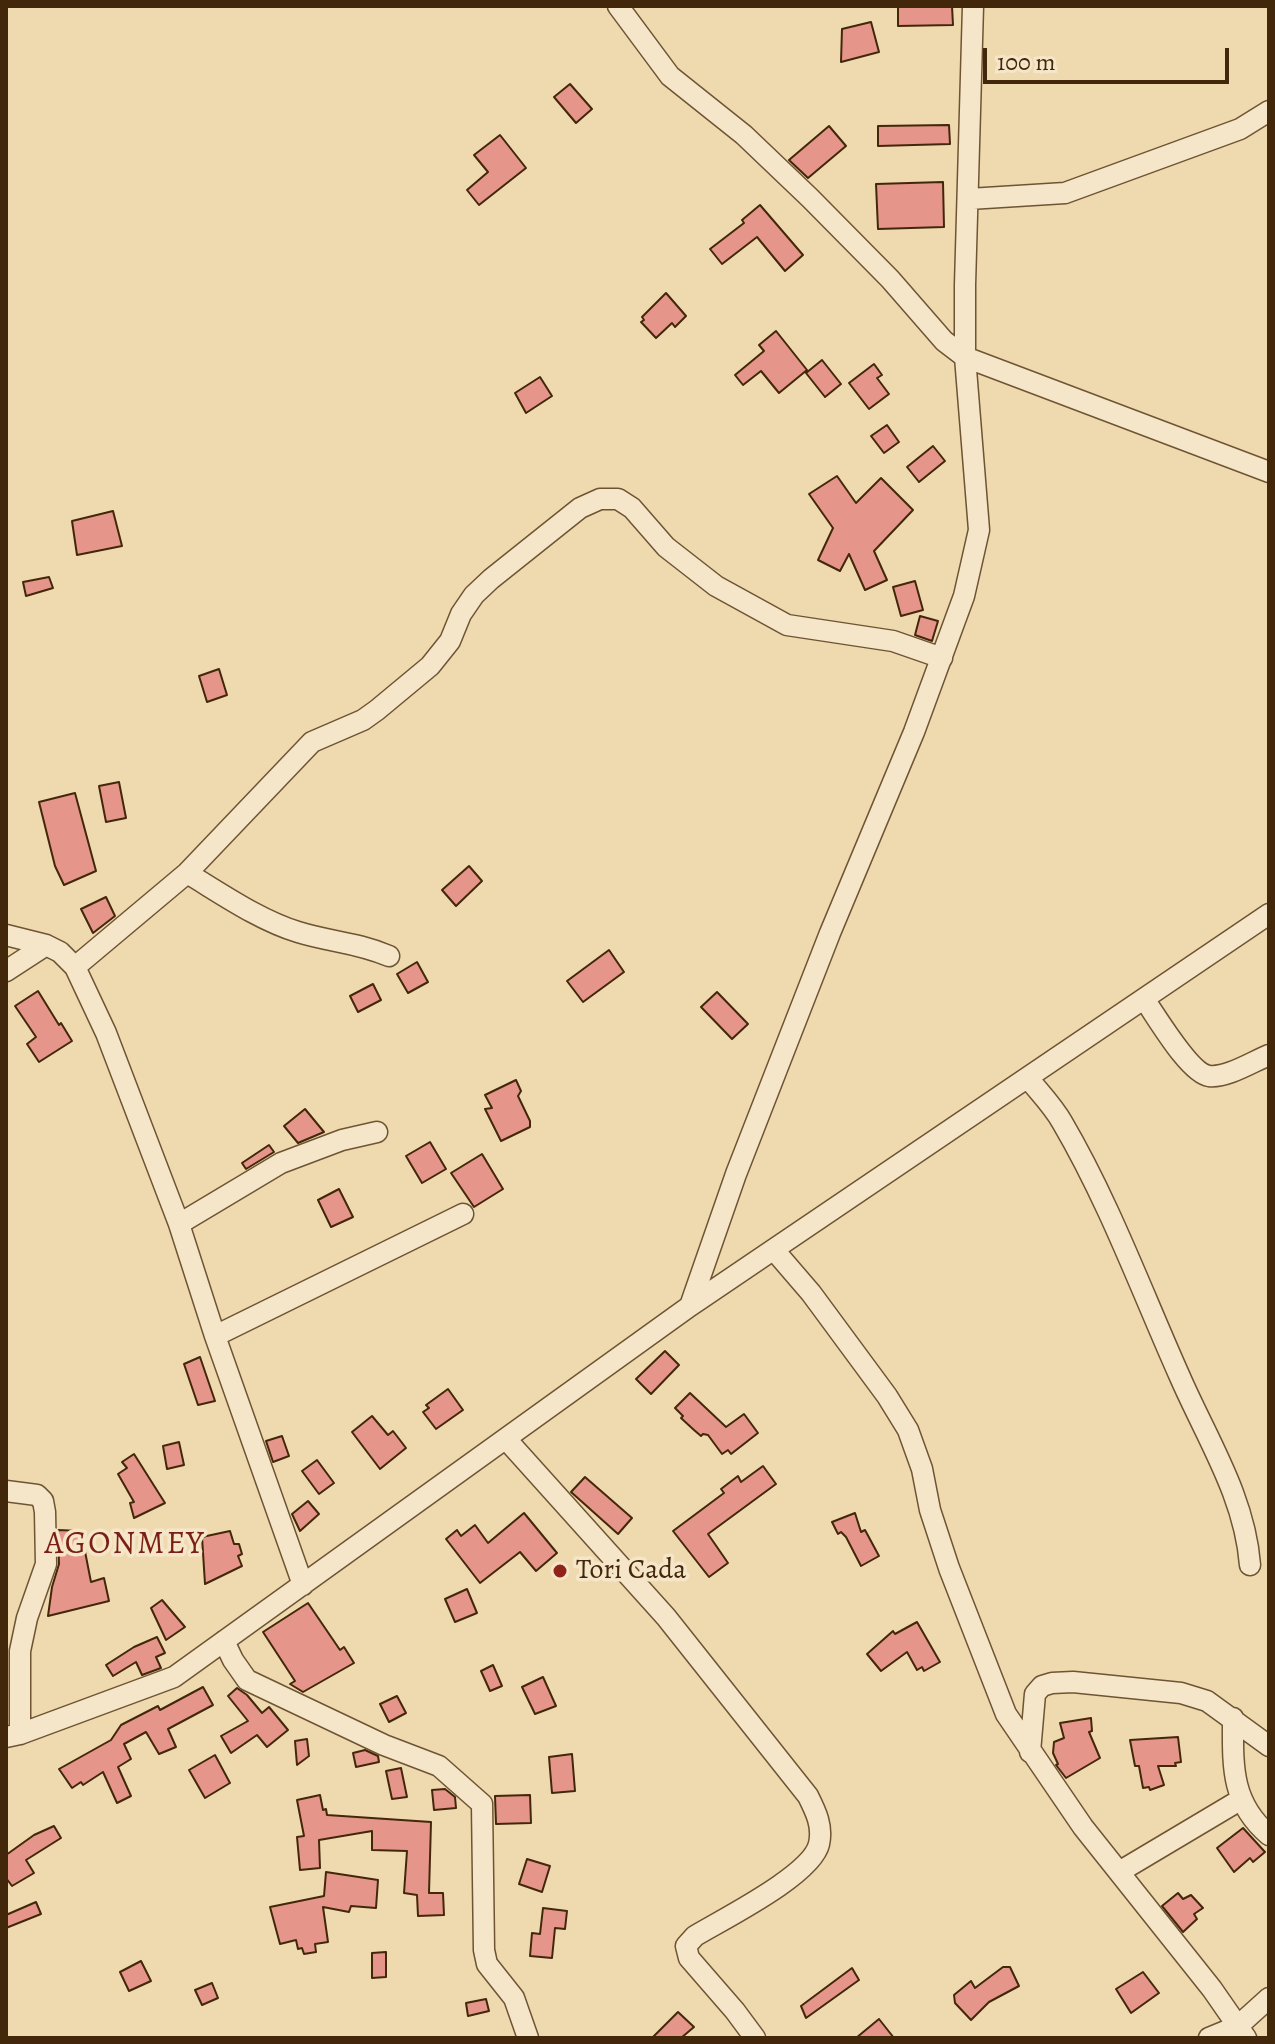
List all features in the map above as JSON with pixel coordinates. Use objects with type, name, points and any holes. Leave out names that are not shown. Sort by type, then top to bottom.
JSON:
[{"type":"street","points":[[618,6],[670,76],[744,135],[890,279],[944,341],[965,357],[1269,472]]},
{"type":"street","points":[[690,1306],[736,1174],[942,658],[964,596],[979,530],[965,357],[973,6]]},
{"type":"street","points":[[969,199],[1065,193],[1227,134],[1269,111]]},
{"type":"street","points":[[75,967],[187,873],[312,742],[377,710],[430,666],[450,641],[461,614],[474,595],[491,579],[580,508],[600,499],[618,499],[632,508],[666,547],[716,586],[787,625],[893,641],[942,658]]},
{"type":"street","points":[[187,873],[250,910],[298,932],[365,946],[389,956]]},
{"type":"street","points":[[6,1491],[37,1495],[43,1501],[45,1512],[46,1564],[27,1618],[20,1651],[13,1736],[174,1677],[690,1306],[1269,914]]},
{"type":"street","points":[[6,935],[46,945],[60,952],[75,967],[106,1033],[179,1224],[303,1585]]},
{"type":"street","points":[[6,971],[46,945]]},
{"type":"street","points":[[1144,999],[1194,1069],[1207,1076],[1220,1075],[1269,1055]]},
{"type":"street","points":[[1028,1078],[1061,1120],[1102,1200],[1195,1412],[1239,1503],[1248,1537],[1250,1565]]},
{"type":"street","points":[[179,1224],[281,1163],[342,1140],[377,1132]]},
{"type":"street","points":[[215,1336],[463,1214]]},
{"type":"street","points":[[774,1250],[811,1293],[887,1396],[908,1430],[949,1568],[1006,1714],[1083,1827],[1212,1989],[1242,2032]]},
{"type":"street","points":[[506,1439],[666,1617],[808,1796],[820,1821],[819,1847],[799,1873],[695,1936],[686,1946],[689,1958],[755,2038]]},
{"type":"street","points":[[224,1641],[247,1680],[320,1716],[439,1766],[482,1804],[484,1950],[487,1964],[514,1998],[528,2038]]},
{"type":"street","points":[[1030,1752],[1035,1694],[1042,1686],[1073,1682],[1181,1693],[1207,1701],[1269,1746]]},
{"type":"street","points":[[1233,1718],[1233,1768],[1240,1800],[1269,1835]]},
{"type":"street","points":[[1119,1872],[1240,1800]]},
{"type":"street","points":[[1209,2038],[1242,2032],[1269,1998]]},
{"type":"building","points":[[898,6],[952,6],[953,25],[898,26]]},
{"type":"building","points":[[871,22],[879,52],[841,62],[842,29]]},
{"type":"building","points":[[570,84],[592,109],[576,123],[554,97]]},
{"type":"building","points":[[949,125],[950,144],[878,146],[878,126]]},
{"type":"building","points":[[829,126],[846,146],[808,178],[789,160]]},
{"type":"building","points":[[500,135],[526,168],[479,205],[467,190],[488,172],[474,155]]},
{"type":"building","points":[[943,182],[944,227],[878,229],[876,184]]},
{"type":"building","points":[[760,205],[803,255],[785,271],[757,237],[722,264],[710,249],[744,223],[742,220]]},
{"type":"building","points":[[666,293],[686,316],[675,327],[672,323],[656,338],[641,322],[644,320],[642,317]]},
{"type":"building","points":[[776,331],[807,370],[779,393],[761,371],[743,385],[735,375],[764,351],[759,345]]},
{"type":"building","points":[[822,360],[841,384],[825,397],[806,373]]},
{"type":"building","points":[[874,364],[882,375],[877,378],[889,394],[869,409],[849,383]]},
{"type":"building","points":[[540,377],[552,396],[526,413],[515,393]]},
{"type":"building","points":[[887,425],[899,442],[884,453],[871,436]]},
{"type":"building","points":[[933,446],[945,461],[919,482],[907,467]]},
{"type":"building","points":[[837,476],[856,503],[881,478],[913,510],[874,551],[887,580],[865,590],[849,554],[840,571],[818,560],[833,528],[809,494]]},
{"type":"building","points":[[113,511],[122,546],[77,555],[72,521]]},
{"type":"building","points":[[49,577],[53,588],[26,596],[23,582]]},
{"type":"building","points":[[915,581],[923,610],[901,616],[893,587]]},
{"type":"building","points":[[920,616],[938,621],[932,641],[915,635]]},
{"type":"building","points":[[219,669],[227,695],[207,702],[199,676]]},
{"type":"building","points":[[119,782],[126,818],[106,822],[99,786]]},
{"type":"building","points":[[75,793],[96,871],[64,885],[55,866],[39,802]]},
{"type":"building","points":[[469,866],[482,881],[456,906],[442,890]]},
{"type":"building","points":[[106,897],[115,916],[93,933],[81,909]]},
{"type":"building","points":[[609,950],[624,972],[583,1002],[567,981]]},
{"type":"building","points":[[417,962],[428,982],[408,993],[397,974]]},
{"type":"building","points":[[373,984],[381,1000],[358,1012],[350,996]]},
{"type":"building","points":[[38,991],[72,1041],[39,1062],[27,1044],[36,1037],[15,1006]]},
{"type":"building","points":[[717,992],[748,1024],[732,1039],[701,1007]]},
{"type":"building","points":[[516,1080],[521,1091],[518,1096],[530,1127],[501,1141],[485,1109],[492,1108],[485,1095]]},
{"type":"building","points":[[305,1109],[324,1132],[298,1143],[284,1126]]},
{"type":"building","points":[[430,1142],[446,1169],[422,1183],[406,1156]]},
{"type":"building","points":[[269,1145],[274,1152],[246,1169],[242,1163]]},
{"type":"building","points":[[482,1154],[503,1189],[474,1207],[451,1173]]},
{"type":"building","points":[[339,1189],[353,1217],[331,1227],[318,1200]]},
{"type":"building","points":[[665,1351],[679,1365],[651,1394],[636,1379]]},
{"type":"building","points":[[200,1357],[215,1401],[198,1405],[184,1364]]},
{"type":"building","points":[[448,1389],[463,1410],[436,1429],[423,1412],[429,1408],[426,1405]]},
{"type":"building","points":[[690,1393],[726,1427],[744,1414],[758,1433],[731,1454],[728,1450],[722,1454],[708,1435],[701,1436],[681,1418],[683,1416],[675,1408]]},
{"type":"building","points":[[372,1416],[388,1435],[393,1431],[406,1448],[380,1469],[352,1432]]},
{"type":"building","points":[[282,1436],[289,1456],[273,1462],[266,1441]]},
{"type":"building","points":[[179,1442],[184,1465],[167,1469],[163,1446]]},
{"type":"building","points":[[134,1454],[165,1503],[134,1518],[130,1503],[134,1502],[118,1474],[127,1468],[122,1462]]},
{"type":"building","points":[[317,1460],[334,1483],[319,1494],[302,1471]]},
{"type":"building","points":[[763,1466],[776,1484],[708,1534],[728,1563],[709,1577],[673,1531],[724,1493],[721,1489],[738,1476],[741,1482]]},
{"type":"building","points":[[585,1477],[632,1518],[618,1534],[571,1492]]},
{"type":"building","points":[[308,1501],[319,1514],[300,1531],[292,1514]]},
{"type":"building","points":[[524,1513],[557,1553],[536,1571],[520,1552],[480,1583],[446,1539],[457,1530],[461,1536],[475,1525],[488,1543]]},
{"type":"building","points":[[855,1513],[861,1532],[865,1530],[879,1556],[861,1566],[846,1537],[841,1532],[838,1534],[832,1522]]},
{"type":"building","points":[[58,1530],[81,1531],[91,1582],[104,1578],[109,1601],[48,1616],[59,1564]]},
{"type":"building","points":[[230,1531],[234,1544],[239,1544],[242,1554],[238,1556],[242,1566],[205,1584],[202,1537]]},
{"type":"building","points":[[467,1589],[477,1613],[455,1622],[445,1599]]},
{"type":"building","points":[[162,1600],[185,1627],[166,1640],[151,1608]]},
{"type":"building","points":[[308,1603],[340,1650],[344,1647],[354,1663],[303,1692],[290,1684],[295,1681],[263,1632]]},
{"type":"building","points":[[917,1622],[940,1662],[924,1671],[922,1667],[917,1670],[907,1652],[881,1671],[867,1654],[893,1631],[895,1634]]},
{"type":"building","points":[[157,1637],[165,1653],[156,1657],[161,1668],[142,1675],[136,1662],[113,1676],[106,1665]]},
{"type":"building","points":[[493,1665],[502,1686],[490,1691],[481,1671]]},
{"type":"building","points":[[543,1677],[556,1706],[535,1714],[522,1687]]},
{"type":"building","points":[[203,1687],[213,1705],[168,1729],[176,1747],[159,1754],[146,1732],[124,1744],[131,1759],[118,1767],[131,1796],[117,1803],[103,1772],[72,1788],[59,1769],[111,1740],[121,1725],[158,1706],[160,1710]]},
{"type":"building","points":[[237,1688],[262,1713],[269,1707],[288,1730],[267,1747],[257,1735],[231,1753],[221,1736],[248,1721],[228,1696]]},
{"type":"building","points":[[397,1696],[406,1713],[389,1722],[380,1704]]},
{"type":"building","points":[[1091,1718],[1092,1731],[1089,1732],[1100,1758],[1066,1778],[1056,1765],[1053,1753],[1054,1742],[1064,1738],[1060,1723]]},
{"type":"building","points":[[1178,1737],[1181,1762],[1175,1763],[1176,1766],[1158,1766],[1164,1785],[1150,1790],[1149,1787],[1143,1788],[1130,1740]]},
{"type":"building","points":[[307,1739],[309,1756],[297,1765],[295,1741]]},
{"type":"building","points":[[365,1750],[378,1756],[379,1762],[356,1767],[353,1753]]},
{"type":"building","points":[[572,1754],[575,1791],[552,1793],[549,1757]]},
{"type":"building","points":[[215,1755],[230,1783],[205,1798],[189,1770]]},
{"type":"building","points":[[401,1768],[407,1797],[392,1799],[386,1771]]},
{"type":"building","points":[[445,1789],[455,1797],[456,1808],[434,1810],[432,1790]]},
{"type":"building","points":[[320,1795],[327,1815],[431,1822],[429,1893],[443,1893],[444,1915],[418,1916],[417,1895],[404,1893],[407,1851],[372,1850],[372,1831],[319,1840],[320,1868],[300,1870],[297,1837],[304,1836],[297,1800]]},
{"type":"building","points":[[530,1795],[531,1823],[496,1824],[495,1796]]},
{"type":"building","points":[[54,1826],[61,1838],[26,1860],[34,1873],[12,1886],[6,1878],[6,1855],[34,1835]]},
{"type":"building","points":[[1243,1828],[1265,1852],[1253,1862],[1250,1858],[1234,1872],[1217,1848]]},
{"type":"building","points":[[527,1859],[550,1866],[542,1892],[519,1884]]},
{"type":"building","points":[[326,1872],[378,1880],[376,1908],[351,1906],[349,1912],[323,1907],[328,1942],[315,1944],[316,1952],[304,1954],[302,1948],[298,1949],[296,1940],[280,1944],[270,1907],[324,1896]]},
{"type":"building","points":[[1178,1893],[1183,1899],[1191,1895],[1203,1908],[1194,1914],[1197,1919],[1183,1932],[1162,1906]]},
{"type":"building","points":[[36,1902],[41,1914],[6,1928],[6,1915]]},
{"type":"building","points":[[543,1908],[567,1911],[565,1929],[555,1928],[552,1958],[530,1956],[532,1933],[540,1934]]},
{"type":"building","points":[[386,1952],[386,1977],[372,1978],[372,1953]]},
{"type":"building","points":[[141,1961],[151,1981],[129,1991],[120,1972]]},
{"type":"building","points":[[1003,1967],[1010,1967],[1019,1986],[989,2002],[971,2020],[955,2003],[954,1995],[971,1981],[975,1988]]},
{"type":"building","points":[[852,1968],[859,1980],[806,2018],[801,2006]]},
{"type":"building","points":[[1143,1972],[1159,1993],[1131,2013],[1116,1989]]},
{"type":"building","points":[[212,1983],[218,1998],[202,2005],[195,1990]]},
{"type":"building","points":[[486,1999],[489,2011],[468,2016],[466,2003]]},
{"type":"building","points":[[678,2012],[694,2027],[681,2038],[652,2038]]},
{"type":"building","points":[[879,2019],[894,2038],[856,2038]]},
{"type":"place","name":"Tori Cada","points":[[560,1571]]},
{"type":"district","name":"AGONMEY","points":[[125,1545]]}]
